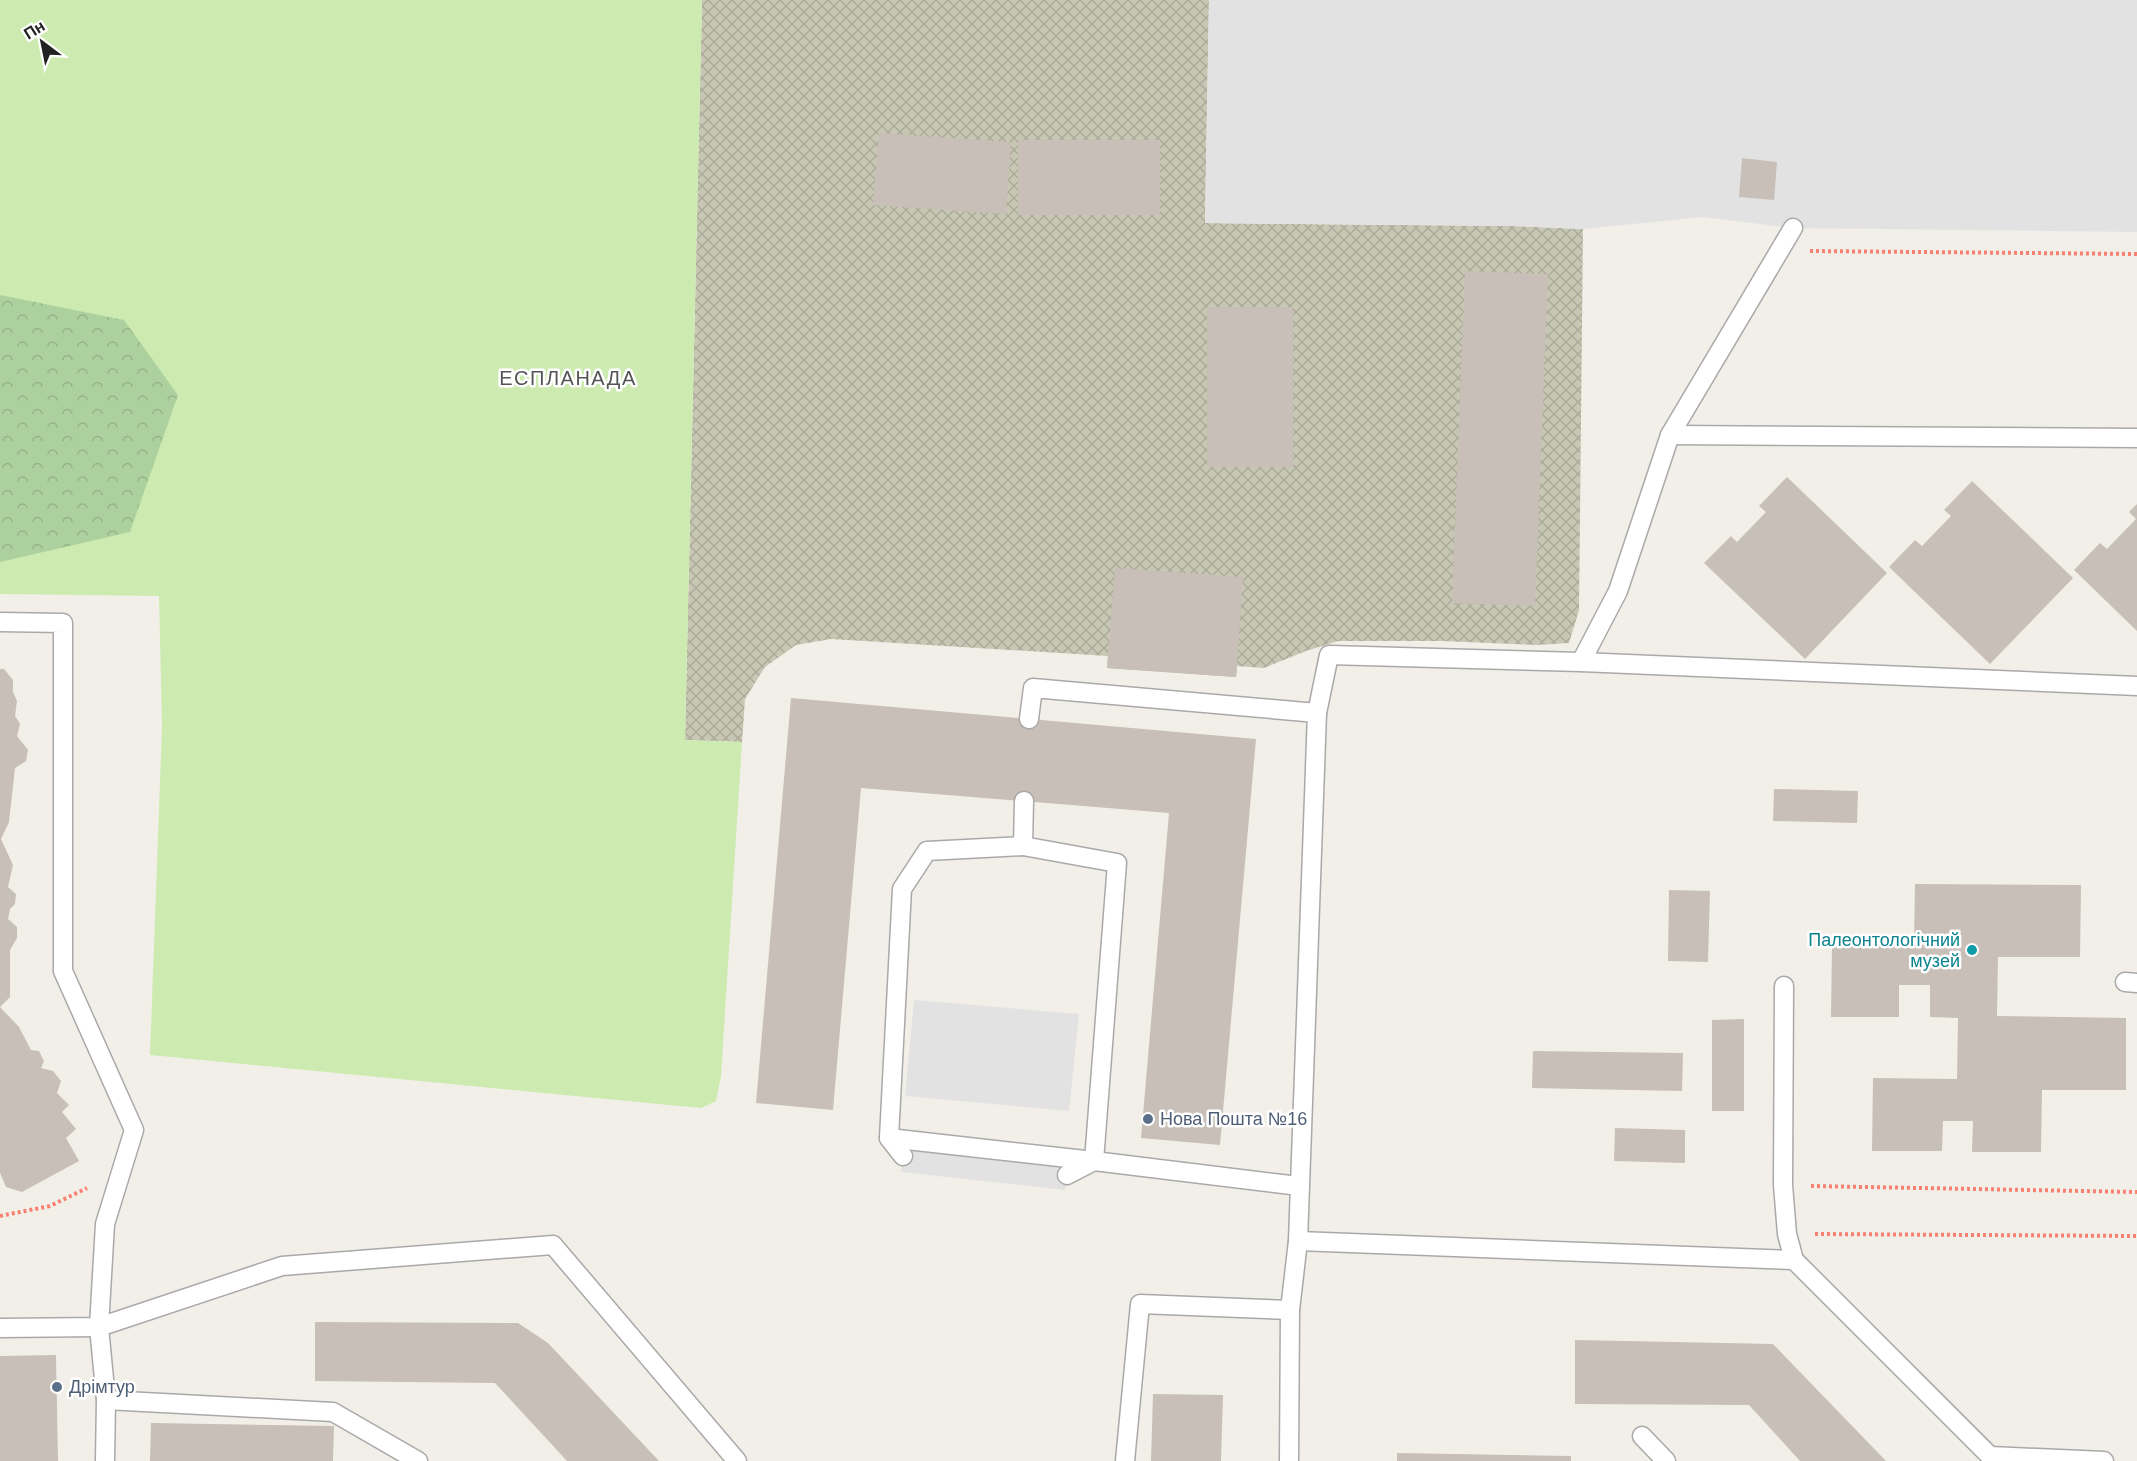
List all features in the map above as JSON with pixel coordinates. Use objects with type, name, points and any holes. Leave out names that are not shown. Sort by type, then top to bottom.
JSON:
[{"type":"lane","points":[[1581,662],[1618,591],[1670,435],[1793,228]]},
{"type":"lane","points":[[1670,435],[2137,438]]},
{"type":"lane","points":[[0,622],[63,623],[63,971],[134,1130],[105,1224],[99,1327],[106,1400],[105,1461]]},
{"type":"lane","points":[[1289,1461],[1290,1310],[1298,1241],[1317,713],[1329,656],[1581,662],[2137,686]]},
{"type":"lane","points":[[1029,719],[1033,688],[1317,713]]},
{"type":"lane","points":[[1023,846],[1024,801]]},
{"type":"lane","points":[[903,1156],[889,1138],[902,889],[927,851],[1023,846],[1116,863],[1094,1161]]},
{"type":"lane","points":[[1784,986],[1783,1185],[1787,1234],[1794,1260],[1990,1456],[2104,1461]]},
{"type":"lane","points":[[889,1138],[1299,1186]]},
{"type":"lane","points":[[1067,1175],[1094,1161]]},
{"type":"lane","points":[[1298,1241],[1794,1260]]},
{"type":"lane","points":[[0,1328],[99,1327],[282,1266],[553,1245],[737,1461]]},
{"type":"lane","points":[[1125,1461],[1140,1304],[1290,1310]]},
{"type":"lane","points":[[106,1400],[333,1412],[418,1461]]},
{"type":"lane","points":[[1642,1436],[1666,1461]]},
{"type":"path","points":[[1780,250],[2137,254]]},
{"type":"path","points":[[1783,1185],[2137,1192]]},
{"type":"path","points":[[1787,1234],[2137,1236]]},
{"type":"shaded area","points":[[702,0],[1209,0],[1205,223],[1512,226],[1583,229],[1579,610],[1569,643],[1536,645],[1441,641],[1338,641],[1264,668],[1237,666],[1236,677],[1107,668],[1108,656],[831,639],[796,645],[765,667],[745,699],[742,742],[685,740]]},
{"type":"shaded area","points":[[1209,0],[2137,0],[2137,232],[1793,228],[1703,217],[1583,229],[1512,226],[1205,223]]},
{"type":"shaded area","points":[[914,1000],[1079,1014],[1069,1111],[905,1096]]},
{"type":"shaded area","points":[[904,1143],[1069,1162],[1065,1190],[901,1172]]},
{"type":"green space","points":[[0,0],[702,0],[685,740],[742,742],[721,1076],[716,1101],[701,1108],[150,1055],[162,727],[159,596],[0,594]]},
{"type":"green space","points":[[0,295],[124,320],[178,395],[130,532],[0,562]]},
{"type":"building","points":[[879,133],[1011,142],[1006,214],[873,205]]},
{"type":"building","points":[[1018,140],[1160,140],[1160,215],[1018,215]]},
{"type":"building","points":[[1742,158],[1777,162],[1774,200],[1739,197]]},
{"type":"building","points":[[1465,271],[1548,274],[1535,606],[1452,603]]},
{"type":"building","points":[[1207,307],[1293,307],[1293,467],[1207,467]]},
{"type":"building","points":[[1787,477],[1887,573],[1805,659],[1704,563],[1731,536],[1737,542],[1766,512],[1759,506]]},
{"type":"building","points":[[1972,481],[2073,578],[1990,664],[1889,567],[1915,540],[1922,546],[1951,516],[1944,510]]},
{"type":"building","points":[[2137,504],[2137,631],[2074,570],[2100,543],[2107,549],[2136,519],[2129,512]]},
{"type":"building","points":[[1115,568],[1243,577],[1236,677],[1107,668]]},
{"type":"building","points":[[0,669],[4,669],[13,680],[13,692],[17,701],[15,716],[20,724],[17,736],[28,750],[26,761],[15,768],[9,822],[1,839],[13,865],[8,887],[16,894],[15,904],[10,909],[8,919],[17,927],[17,938],[10,950],[10,997],[0,1007]]},
{"type":"building","points":[[791,698],[1256,739],[1220,1145],[1141,1138],[1169,813],[861,788],[833,1110],[756,1103]]},
{"type":"building","points":[[1774,789],[1858,791],[1857,823],[1773,821]]},
{"type":"building","points":[[1915,884],[2081,885],[2080,957],[1998,957],[1997,1016],[2126,1018],[2126,1090],[2042,1090],[2041,1152],[1972,1152],[1973,1121],[1943,1121],[1942,1151],[1872,1151],[1873,1078],[1957,1079],[1958,1018],[1930,1017],[1930,985],[1899,985],[1899,1017],[1831,1017],[1832,945],[1914,946]]},
{"type":"building","points":[[1669,890],[1710,891],[1708,962],[1668,961]]},
{"type":"building","points":[[0,1007],[19,1027],[31,1050],[39,1051],[44,1061],[41,1068],[53,1071],[61,1081],[57,1093],[69,1105],[62,1112],[76,1129],[66,1138],[79,1161],[22,1192],[6,1187],[0,1173]]},
{"type":"building","points":[[1744,1019],[1744,1111],[1712,1111],[1712,1020]]},
{"type":"building","points":[[1533,1051],[1683,1053],[1682,1091],[1532,1088]]},
{"type":"building","points":[[1615,1128],[1685,1130],[1685,1163],[1614,1161]]},
{"type":"building","points":[[315,1322],[518,1323],[548,1343],[659,1461],[567,1461],[495,1383],[315,1381]]},
{"type":"building","points":[[1575,1340],[1773,1344],[1886,1461],[1800,1461],[1749,1405],[1575,1404]]},
{"type":"building","points":[[56,1355],[58,1461],[0,1461],[0,1356]]},
{"type":"building","points":[[1153,1394],[1223,1395],[1221,1461],[1151,1461]]},
{"type":"building","points":[[151,1423],[334,1426],[333,1461],[150,1461]]},
{"type":"building","points":[[1397,1453],[1571,1456],[1571,1461],[1397,1461]]},
{"type":"place","name":"Палеонтологічний музей","points":[[1972,950]]},
{"type":"place","name":"Нова Пошта №16","points":[[1148,1119]]},
{"type":"place","name":"Дрімтур","points":[[57,1387]]},
{"type":"district","name":"ЕСПЛАНАДА","points":[[568,378]]}]
